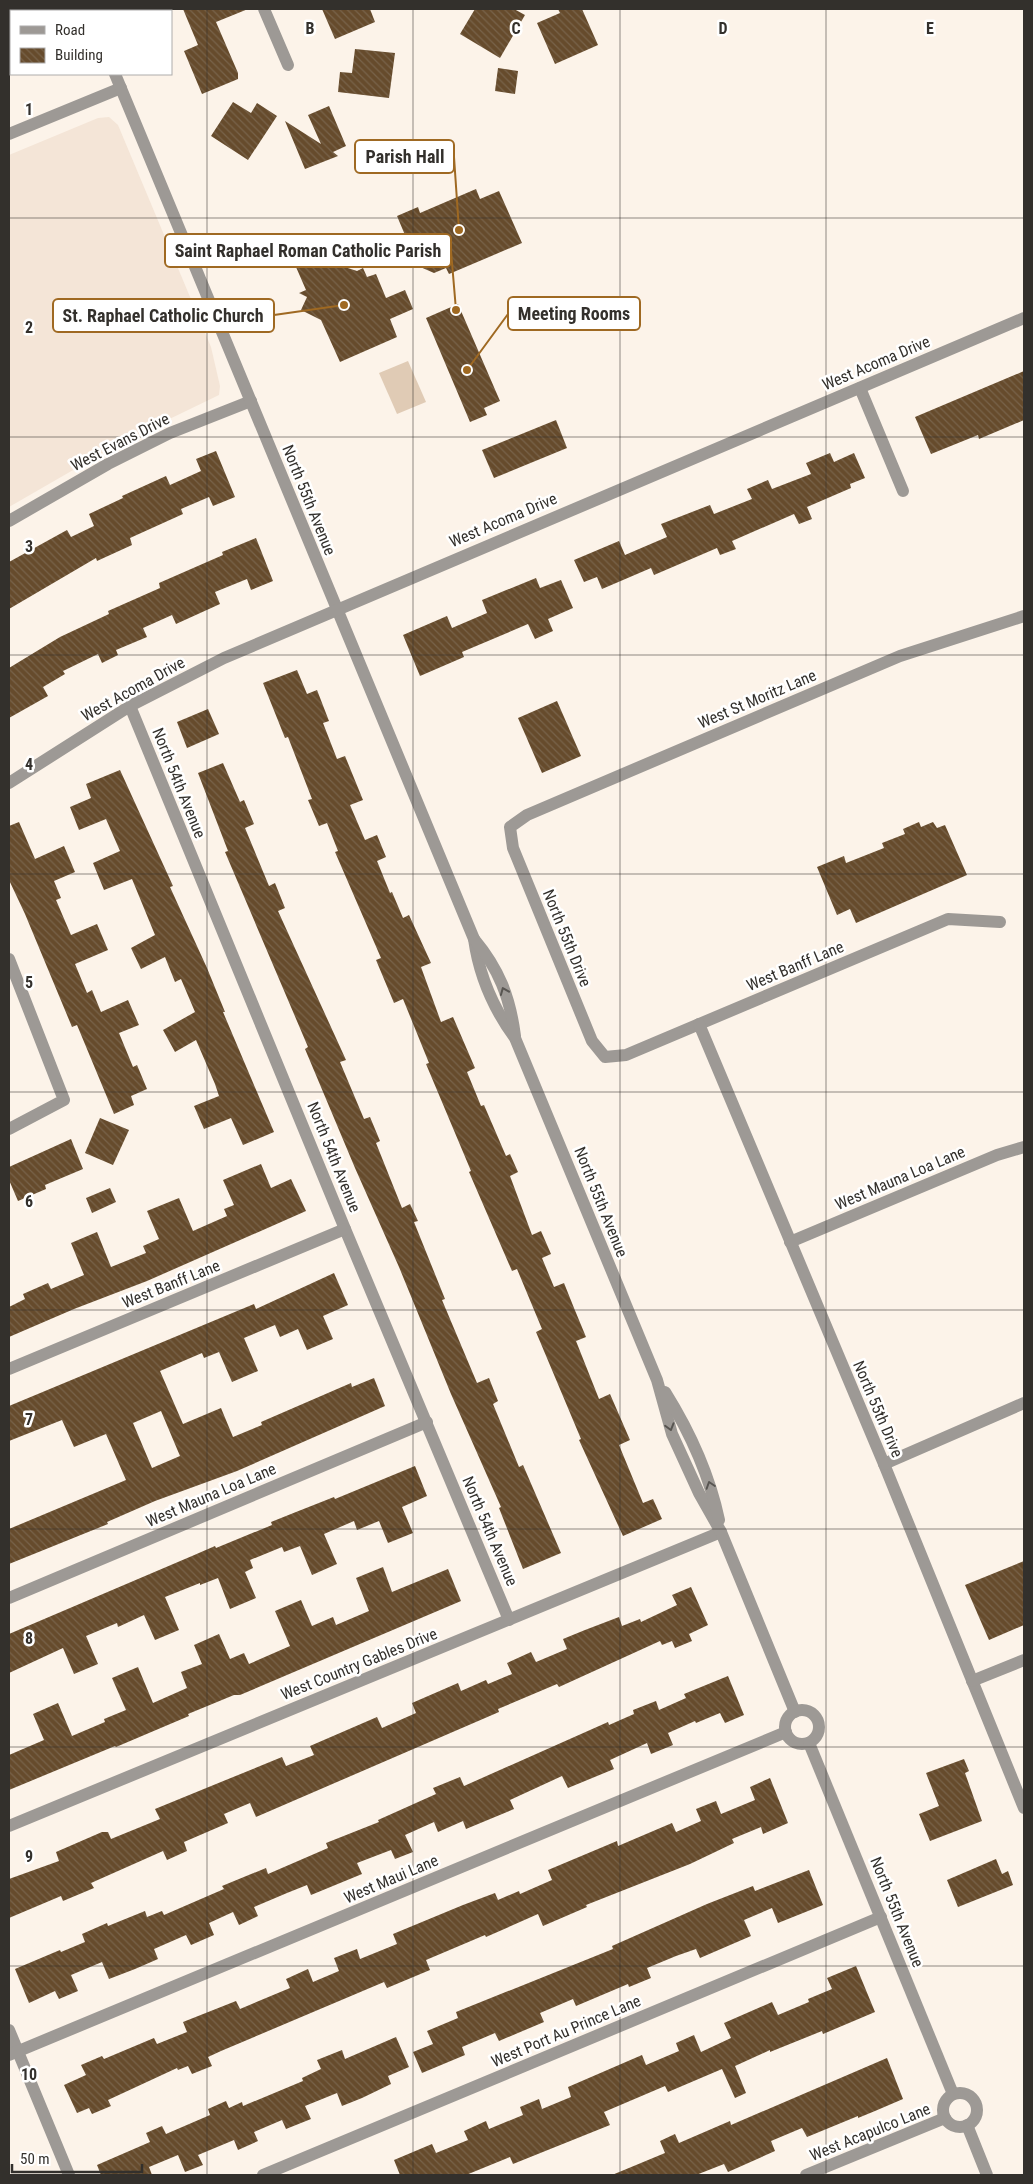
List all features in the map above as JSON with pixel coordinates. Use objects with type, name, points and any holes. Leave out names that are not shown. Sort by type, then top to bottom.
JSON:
[{"type":"street","points":[[264,9],[288,65]]},
{"type":"street","name":"North 55th Avenue","points":[[115,75],[335,609],[474,939],[478,966],[500,1017],[515,1038],[657,1380],[686,1426],[712,1486],[721,1532],[794,1712]]},
{"type":"street","points":[[9,134],[121,88]]},
{"type":"street","name":"West Acoma Drive","points":[[9,783],[130,706],[224,658],[335,609],[1024,318]]},
{"type":"street","points":[[860,388],[903,491]]},
{"type":"street","name":"West Evans Drive","points":[[9,521],[108,464],[170,433],[251,401]]},
{"type":"street","name":"West St Moritz Lane","points":[[510,827],[527,815],[900,656],[1024,616]]},
{"type":"street","name":"North 54th Avenue","points":[[130,706],[345,1230],[509,1620]]},
{"type":"street","name":"North 55th Drive","points":[[510,827],[513,848],[592,1042],[605,1057]]},
{"type":"street","name":"West Banff Lane","points":[[605,1057],[626,1055],[948,919],[1000,922]]},
{"type":"street","points":[[9,959],[64,1100],[9,1130]]},
{"type":"street","name":"North 55th Drive","points":[[699,1024],[884,1464],[1024,1808]]},
{"type":"street","name":"West Mauna Loa Lane","points":[[790,1242],[997,1155],[1024,1147]]},
{"type":"street","name":"West Banff Lane","points":[[9,1368],[345,1230]]},
{"type":"street","points":[[884,1464],[1024,1403]]},
{"type":"street","name":"West Mauna Loa Lane","points":[[9,1598],[427,1422]]},
{"type":"street","name":"West Country Gables Drive","points":[[9,1826],[721,1532]]},
{"type":"street","points":[[972,1681],[1024,1660]]},
{"type":"street","points":[[807,1710],[817,1718],[819,1732],[810,1743],[795,1743],[786,1732],[786,1721],[794,1712],[807,1710]]},
{"type":"street","name":"West Maui Lane","points":[[13,2053],[786,1732]]},
{"type":"street","name":"North 55th Avenue","points":[[810,1743],[953,2094]]},
{"type":"street","name":"West Port Au Prince Lane","points":[[263,2175],[881,1917]]},
{"type":"street","points":[[9,2030],[13,2053],[70,2175]]},
{"type":"street","points":[[965,2093],[975,2100],[977,2114],[967,2126],[953,2125],[945,2118],[944,2104],[953,2094],[965,2093]]},
{"type":"street","name":"West Acapulco Lane","points":[[806,2175],[945,2118]]},
{"type":"street","points":[[967,2126],[987,2175]]},
{"type":"shaded area","points":[[109,117],[118,125],[211,347],[220,386],[219,395],[120,443],[9,507],[9,155],[98,118]]},
{"type":"shaded area","points":[[408,361],[426,402],[397,414],[379,373]]},
{"type":"building","points":[[183,9],[248,9],[216,22],[238,73],[238,79],[202,94],[184,51],[198,45]]},
{"type":"building","points":[[322,9],[370,9],[375,22],[335,39]]},
{"type":"building","points":[[475,9],[514,9],[525,15],[500,58],[460,34]]},
{"type":"building","points":[[558,9],[582,9],[598,45],[555,64],[537,23],[560,13]]},
{"type":"building","points":[[355,49],[395,53],[389,98],[338,92],[340,72],[352,73]]},
{"type":"building","points":[[498,68],[518,71],[515,94],[495,91]]},
{"type":"building","points":[[233,102],[251,113],[257,103],[277,116],[248,160],[211,136]]},
{"type":"building","points":[[329,106],[346,146],[333,152],[338,156],[305,169],[285,121],[321,144],[308,115]]},
{"type":"building","points":[[476,189],[480,199],[499,191],[522,243],[449,274],[446,268],[434,273],[418,266],[397,216],[418,207],[420,213]]},
{"type":"building","points":[[317,258],[357,271],[363,268],[367,277],[376,274],[386,298],[405,290],[413,309],[390,319],[397,337],[340,362],[321,320],[301,310],[307,297],[299,293],[306,290],[296,267]]},
{"type":"building","points":[[458,304],[500,401],[484,408],[487,415],[470,422],[426,318]]},
{"type":"building","points":[[1024,371],[1024,420],[979,439],[978,435],[931,454],[915,417]]},
{"type":"building","points":[[556,420],[567,448],[494,478],[482,450]]},
{"type":"building","points":[[216,451],[235,497],[213,506],[209,497],[181,509],[183,514],[130,538],[132,545],[97,561],[96,558],[9,609],[9,562],[67,530],[71,537],[94,526],[89,514],[123,498],[122,496],[166,476],[170,485],[201,471],[196,459]]},
{"type":"building","points":[[830,453],[834,462],[854,453],[865,478],[850,484],[851,488],[807,507],[812,519],[799,524],[794,514],[732,541],[736,549],[720,555],[717,548],[654,575],[651,568],[602,589],[597,577],[584,582],[574,560],[619,541],[625,555],[667,537],[661,524],[710,505],[714,514],[752,499],[747,489],[768,480],[772,489],[811,474],[806,463]]},
{"type":"building","points":[[256,538],[273,581],[251,590],[247,579],[215,592],[220,604],[176,624],[172,615],[143,628],[147,637],[116,650],[118,655],[102,663],[98,654],[63,671],[65,674],[43,687],[48,696],[9,718],[9,668],[60,637],[109,614],[108,611],[160,588],[159,583],[223,555],[222,552]]},
{"type":"building","points":[[536,578],[540,588],[561,580],[573,608],[548,619],[553,631],[535,639],[528,624],[462,652],[464,657],[420,676],[403,635],[447,616],[452,628],[487,613],[482,600]]},
{"type":"building","points":[[297,670],[307,694],[317,690],[329,721],[323,723],[337,759],[345,756],[363,800],[350,805],[365,840],[377,835],[386,857],[377,861],[390,893],[392,892],[403,918],[409,915],[431,963],[421,967],[441,1022],[453,1017],[475,1068],[467,1072],[481,1106],[484,1105],[506,1156],[510,1154],[518,1172],[510,1176],[532,1235],[541,1231],[551,1254],[542,1258],[554,1287],[564,1283],[586,1337],[576,1341],[599,1399],[610,1394],[630,1440],[619,1445],[643,1503],[653,1499],[662,1519],[623,1536],[579,1440],[581,1439],[536,1332],[542,1329],[517,1269],[512,1271],[469,1172],[471,1171],[426,1064],[429,1063],[403,999],[394,1003],[376,960],[381,958],[335,852],[338,851],[327,823],[319,826],[308,800],[312,799],[288,737],[285,738],[263,683]]},
{"type":"building","points":[[557,701],[581,756],[542,773],[518,718]]},
{"type":"building","points":[[208,709],[219,734],[187,748],[177,722]]},
{"type":"building","points":[[223,763],[240,802],[244,800],[254,824],[245,828],[269,886],[275,883],[285,908],[278,911],[346,1060],[340,1062],[364,1119],[370,1117],[380,1141],[376,1143],[402,1208],[410,1204],[418,1221],[414,1222],[445,1299],[442,1300],[477,1383],[489,1378],[498,1401],[493,1404],[519,1467],[523,1465],[561,1553],[523,1569],[499,1508],[501,1507],[355,1168],[305,1049],[308,1047],[225,852],[228,851],[198,773]]},
{"type":"building","points":[[120,770],[173,886],[170,887],[207,968],[225,1012],[223,1012],[274,1132],[243,1145],[231,1118],[204,1129],[194,1106],[219,1096],[215,1084],[196,1040],[175,1052],[163,1030],[195,1012],[181,979],[175,982],[165,957],[141,969],[131,948],[155,935],[132,879],[104,890],[93,863],[120,851],[106,819],[79,830],[70,807],[91,798],[86,784]]},
{"type":"building","points":[[19,822],[35,859],[64,846],[75,872],[54,881],[61,898],[56,900],[71,935],[97,924],[108,950],[75,964],[87,993],[92,990],[101,1012],[128,1000],[139,1025],[119,1033],[133,1067],[137,1065],[147,1089],[131,1096],[134,1105],[114,1114],[77,1025],[72,1027],[9,880],[9,826]]},
{"type":"building","points":[[919,822],[921,827],[933,822],[937,828],[945,825],[967,875],[856,923],[850,909],[837,915],[817,867],[844,856],[846,863],[884,848],[882,843],[905,834],[903,829]]},
{"type":"building","points":[[100,1118],[129,1130],[113,1165],[85,1153]]},
{"type":"building","points":[[71,1139],[83,1169],[45,1185],[46,1189],[18,1201],[9,1180],[9,1167]]},
{"type":"building","points":[[261,1164],[271,1188],[291,1179],[306,1211],[147,1281],[74,1309],[9,1337],[9,1307],[25,1299],[23,1294],[48,1283],[51,1289],[84,1275],[71,1243],[97,1232],[111,1267],[146,1253],[143,1246],[159,1239],[147,1211],[179,1198],[193,1231],[227,1216],[224,1209],[234,1205],[223,1180]]},
{"type":"building","points":[[110,1188],[116,1202],[92,1213],[86,1198]]},
{"type":"building","points":[[334,1273],[348,1305],[323,1316],[333,1339],[307,1350],[298,1329],[280,1337],[275,1325],[244,1338],[258,1371],[232,1382],[219,1352],[204,1358],[202,1353],[160,1371],[183,1424],[221,1408],[233,1437],[262,1425],[261,1422],[351,1383],[352,1387],[374,1378],[385,1406],[237,1471],[155,1501],[107,1522],[108,1524],[9,1564],[9,1529],[126,1480],[106,1434],[74,1447],[62,1420],[9,1441],[9,1406],[254,1304],[256,1309]],"holes":[[[161,1411],[180,1456],[152,1468],[133,1423]]]},
{"type":"building","points":[[415,1466],[427,1496],[402,1507],[413,1533],[388,1543],[379,1521],[357,1530],[354,1521],[324,1534],[337,1564],[312,1575],[300,1546],[284,1552],[282,1547],[250,1560],[253,1568],[245,1572],[256,1598],[230,1609],[218,1578],[200,1585],[200,1583],[165,1597],[179,1630],[155,1640],[144,1615],[118,1627],[117,1623],[86,1636],[98,1664],[74,1674],[63,1648],[9,1673],[9,1634],[215,1546],[216,1548],[272,1525],[271,1522],[334,1497],[335,1499]]},
{"type":"building","points":[[1024,1561],[1024,1625],[989,1640],[965,1585]]},
{"type":"building","points":[[383,1567],[392,1592],[448,1569],[461,1601],[240,1695],[234,1695],[188,1714],[189,1716],[116,1747],[9,1790],[9,1755],[44,1740],[33,1714],[58,1703],[72,1736],[105,1722],[104,1719],[126,1710],[112,1678],[138,1667],[153,1703],[187,1688],[181,1672],[202,1664],[194,1645],[219,1634],[230,1659],[244,1653],[249,1664],[290,1646],[275,1611],[301,1600],[312,1626],[333,1617],[336,1625],[369,1611],[356,1578]]},
{"type":"building","points":[[691,1587],[708,1625],[689,1634],[692,1641],[675,1648],[672,1641],[662,1645],[660,1641],[559,1687],[557,1684],[498,1709],[499,1712],[256,1817],[250,1803],[224,1814],[228,1823],[184,1842],[187,1851],[167,1860],[163,1851],[91,1883],[94,1888],[63,1901],[61,1896],[9,1918],[9,1879],[59,1861],[56,1852],[102,1832],[108,1832],[111,1839],[160,1819],[155,1809],[282,1757],[286,1766],[314,1755],[310,1746],[377,1717],[382,1728],[416,1713],[412,1703],[458,1683],[461,1691],[486,1680],[488,1684],[512,1674],[507,1663],[531,1652],[536,1662],[567,1649],[563,1639],[585,1630],[619,1617],[622,1626],[640,1619],[641,1622],[677,1605],[672,1595]]},
{"type":"building","points":[[728,1676],[744,1715],[725,1723],[720,1713],[696,1723],[695,1721],[668,1733],[673,1745],[651,1754],[647,1743],[610,1760],[614,1769],[568,1788],[562,1776],[510,1800],[514,1809],[466,1829],[463,1821],[438,1832],[434,1822],[405,1835],[413,1852],[395,1859],[391,1850],[357,1863],[362,1874],[311,1895],[307,1885],[287,1893],[254,1907],[258,1916],[239,1925],[233,1912],[209,1923],[214,1935],[191,1945],[186,1935],[154,1949],[158,1959],[109,1979],[102,1962],[71,1975],[78,1991],[59,1999],[55,1991],[29,2003],[15,1969],[60,1950],[61,1952],[85,1942],[82,1934],[107,1923],[108,1926],[145,1911],[147,1917],[162,1911],[164,1915],[224,1889],[222,1886],[266,1868],[268,1874],[328,1848],[326,1843],[379,1822],[378,1820],[436,1794],[433,1788],[460,1777],[464,1786],[608,1722],[609,1725],[634,1714],[633,1710],[656,1701],[659,1710],[686,1698],[684,1694]]},
{"type":"building","points":[[964,1759],[969,1771],[965,1773],[982,1821],[930,1841],[919,1814],[939,1806],[926,1773]]},
{"type":"building","points":[[770,1778],[788,1823],[763,1834],[761,1827],[732,1839],[734,1843],[690,1864],[586,1905],[587,1907],[543,1926],[538,1914],[486,1937],[485,1935],[426,1960],[430,1970],[387,1988],[384,1982],[221,2051],[208,2057],[212,2066],[192,2074],[188,2066],[178,2070],[177,2068],[108,2100],[111,2106],[92,2114],[89,2108],[77,2113],[64,2085],[86,2075],[81,2065],[102,2056],[104,2059],[154,2038],[157,2044],[187,2032],[183,2022],[236,2001],[240,2009],[290,1988],[286,1979],[308,1969],[313,1982],[339,1971],[334,1958],[357,1949],[360,1959],[397,1944],[393,1934],[463,1905],[495,1893],[498,1900],[519,1891],[520,1894],[552,1880],[548,1870],[617,1841],[618,1846],[672,1823],[676,1832],[701,1821],[696,1809],[716,1801],[721,1814],[755,1800],[750,1787]]},
{"type":"building","points":[[996,1859],[1002,1874],[1008,1871],[1013,1885],[958,1907],[947,1880]]},
{"type":"building","points":[[809,1870],[823,1905],[778,1923],[772,1908],[744,1920],[751,1936],[700,1958],[696,1949],[647,1968],[651,1978],[629,1987],[628,1984],[576,2006],[573,1999],[540,2013],[544,2022],[499,2041],[495,2033],[462,2047],[465,2055],[422,2073],[413,2052],[433,2044],[427,2031],[458,2018],[456,2012],[613,1949],[612,1946],[707,1904],[753,1886],[755,1891]]},
{"type":"building","points":[[856,1966],[875,2012],[823,2034],[822,2031],[770,2052],[770,2050],[735,2066],[746,2093],[735,2098],[722,2069],[668,2092],[665,2086],[604,2112],[610,2125],[513,2164],[510,2157],[466,2175],[400,2175],[394,2160],[432,2144],[436,2153],[468,2140],[464,2131],[486,2121],[489,2129],[523,2115],[520,2107],[539,2099],[542,2109],[571,2097],[568,2087],[642,2055],[646,2065],[679,2051],[676,2043],[694,2035],[701,2052],[731,2038],[724,2023],[772,2002],[778,2015],[809,2002],[808,1999],[832,1989],[827,1978]]},
{"type":"building","points":[[396,2037],[409,2067],[388,2076],[391,2084],[362,2098],[342,2106],[337,2093],[305,2106],[311,2119],[286,2129],[282,2120],[254,2132],[258,2141],[238,2150],[234,2140],[198,2155],[203,2165],[185,2172],[178,2155],[149,2167],[152,2175],[101,2175],[97,2165],[150,2142],[146,2133],[162,2126],[166,2134],[210,2115],[208,2109],[226,2101],[229,2108],[242,2102],[243,2106],[303,2081],[302,2078],[321,2069],[317,2060],[342,2050],[345,2059]]},
{"type":"building","points":[[887,2058],[903,2099],[875,2111],[807,2137],[802,2128],[771,2141],[775,2151],[728,2172],[724,2164],[696,2175],[612,2175],[665,2153],[660,2141],[675,2134],[679,2143],[730,2121],[731,2125]]},
{"type":"place","name":"Parish Hall","points":[[459,230]]},
{"type":"place","name":"St. Raphael Catholic Church","points":[[344,305]]},
{"type":"place","name":"Saint Raphael Roman Catholic Parish","points":[[456,310]]},
{"type":"place","name":"Meeting Rooms","points":[[467,370]]}]
